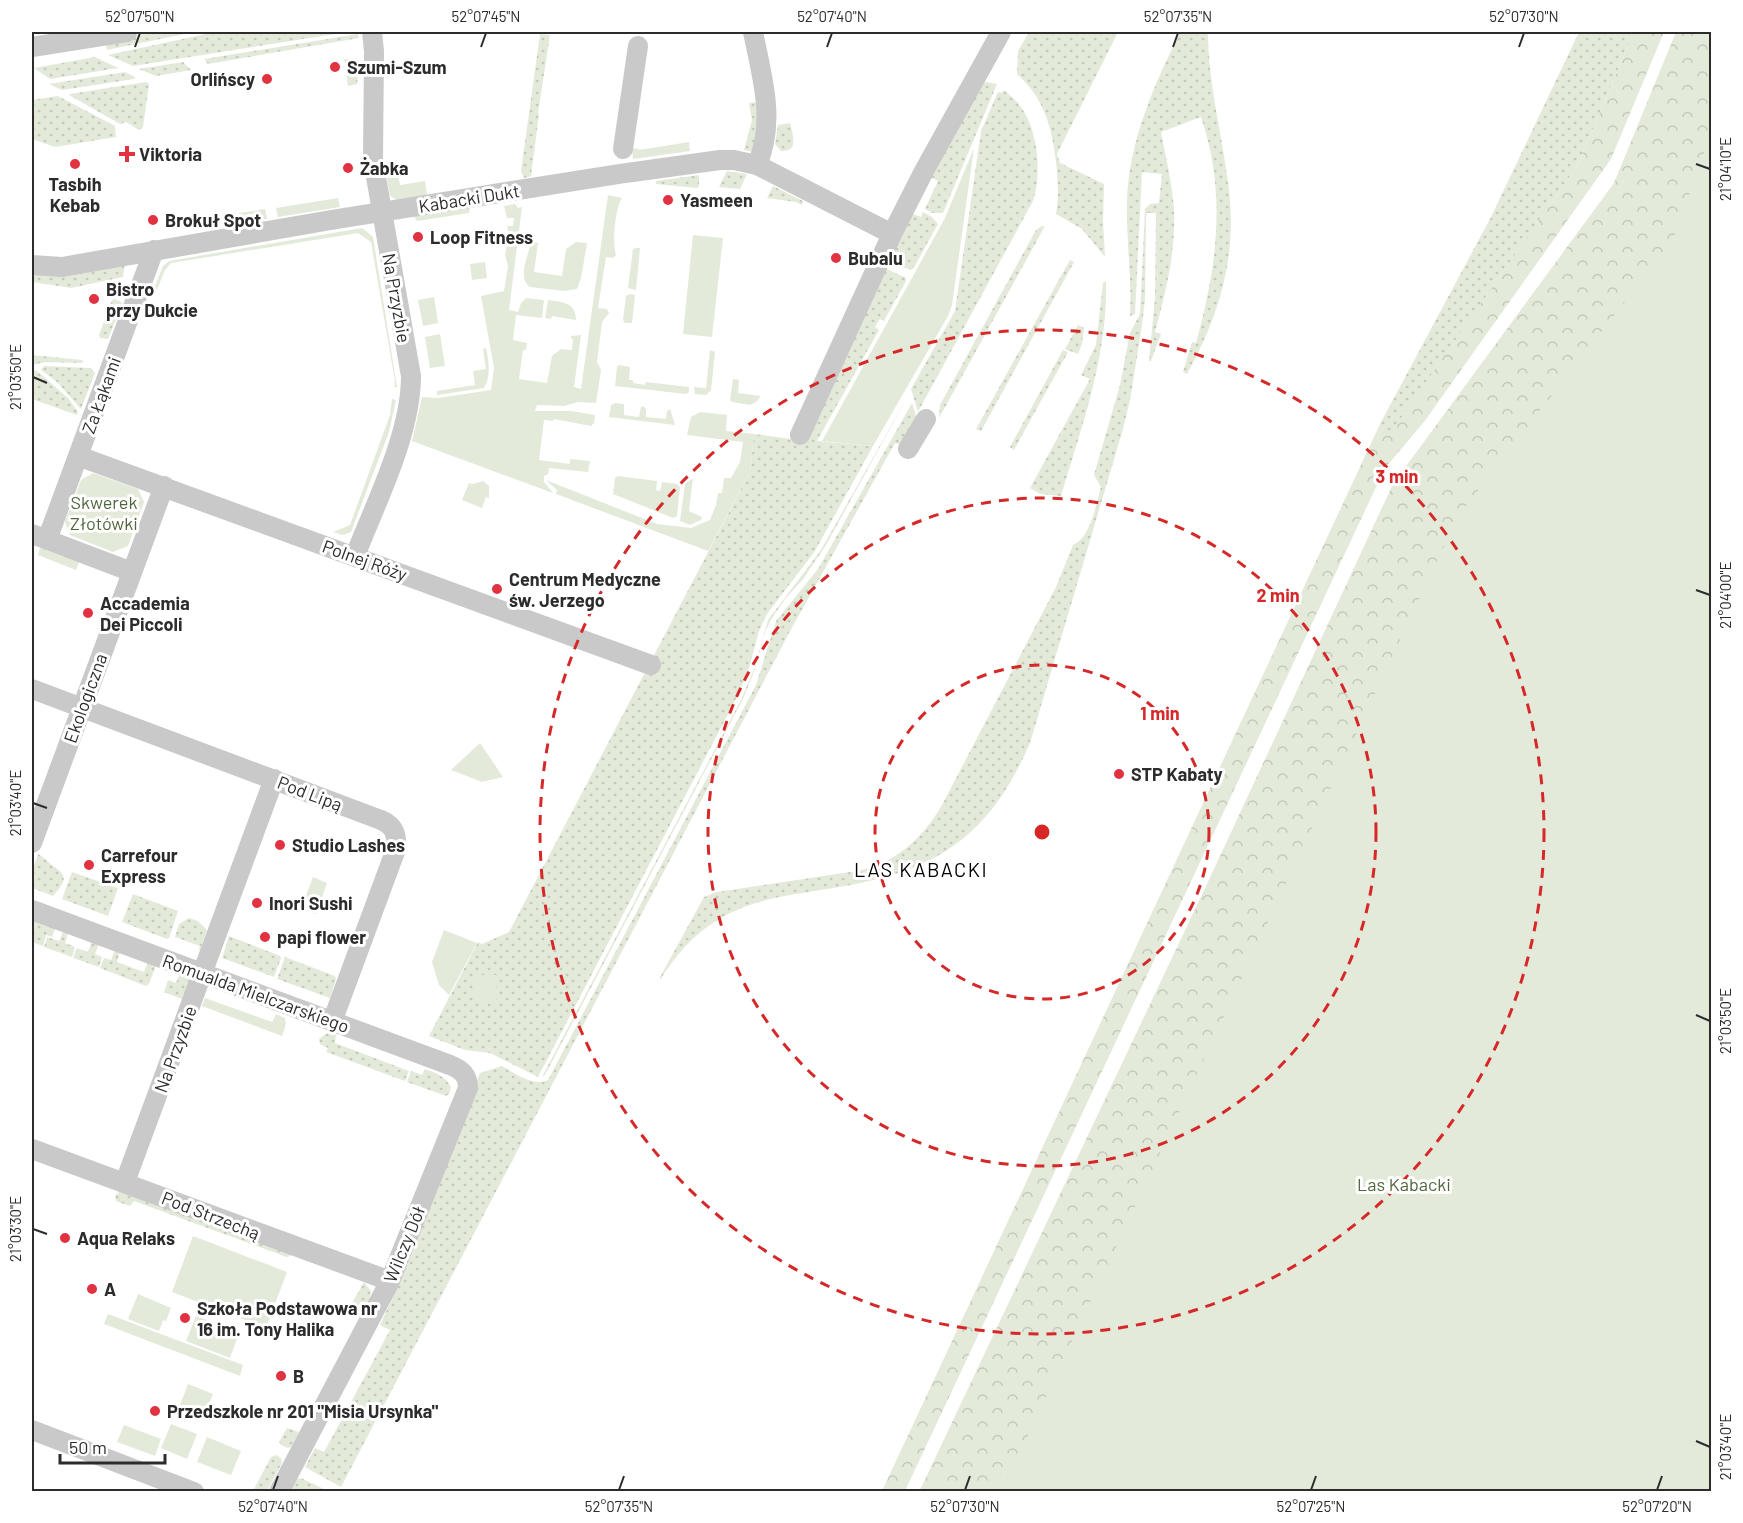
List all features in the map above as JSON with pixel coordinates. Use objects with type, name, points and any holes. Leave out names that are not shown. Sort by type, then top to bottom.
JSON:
[{"type":"street","points":[[32,47],[127,32]]},
{"type":"street","name":"Na Przyzbie","points":[[355,556],[400,440],[410,404],[411,376],[372,148],[374,51],[372,32]]},
{"type":"street","points":[[753,32],[768,107],[763,151],[757,165]]},
{"type":"street","points":[[800,435],[892,234],[1001,32]]},
{"type":"street","points":[[623,150],[638,46]]},
{"type":"street","name":"Kabacki Dukt","points":[[32,265],[62,267],[382,212],[720,160],[734,160],[757,165],[892,234]]},
{"type":"street","name":"Za Łąkami","points":[[39,537],[78,456],[154,250]]},
{"type":"street","points":[[908,449],[926,419]]},
{"type":"street","name":"Polnej Róży","points":[[78,456],[651,665]]},
{"type":"street","name":"Ekologiczna","points":[[32,843],[164,486]]},
{"type":"street","points":[[39,537],[132,572]]},
{"type":"street","name":"Pod Lipą","points":[[32,689],[386,822],[396,834],[396,849],[332,1022]]},
{"type":"street","name":"Na Przyzbie","points":[[125,1182],[274,779]]},
{"type":"street","name":"Romualda Mielczarskiego","points":[[32,910],[460,1069],[468,1080],[468,1088]]},
{"type":"street","name":"Wilczy Dół","points":[[279,1491],[390,1281],[468,1088]]},
{"type":"street","name":"Pod Strzechą","points":[[32,1149],[390,1281]]},
{"type":"street","points":[[32,1432],[194,1491]]},
{"type":"green space","points":[[157,32],[194,32],[107,50],[106,45],[130,36]]},
{"type":"green space","points":[[215,32],[348,32],[133,66],[108,55]]},
{"type":"green space","points":[[1029,32],[1118,32],[1057,154],[1060,163],[1104,184],[1105,257],[1082,229],[1056,214],[1057,174],[1049,125],[1034,93],[1017,74],[1018,51]]},
{"type":"green space","points":[[1180,32],[1208,32],[1210,72],[1231,215],[1228,263],[1223,286],[1208,330],[1187,374],[1183,372],[1192,342],[1196,343],[1203,314],[1214,258],[1216,230],[1214,174],[1201,117],[1161,132],[1172,190],[1174,225],[1169,271],[1155,332],[1161,334],[1151,361],[1149,361],[1155,298],[1156,213],[1147,213],[1145,300],[1130,400],[1030,743],[1019,766],[994,807],[979,824],[962,840],[942,853],[920,865],[895,874],[860,883],[766,900],[737,910],[710,925],[684,948],[660,980],[704,897],[717,892],[857,871],[884,862],[896,856],[917,839],[942,805],[1056,587],[1073,545],[1084,535],[1095,511],[1101,487],[1094,475],[1120,385],[1130,333],[1140,314],[1145,209],[1150,204],[1159,203],[1162,174],[1142,172],[1135,314],[1130,316],[1127,201],[1132,156],[1152,93]]},
{"type":"green space","points":[[1579,32],[1634,32],[1577,166],[1391,433],[1380,424],[1491,217]]},
{"type":"green space","points":[[1634,32],[1664,32],[1611,159],[1424,422],[1385,468],[905,1491],[882,1491],[1380,424],[1391,432],[1577,166]]},
{"type":"green space","name":"Las Kabacki","points":[[1676,32],[1711,32],[1711,1491],[919,1492],[1206,886],[1393,484],[1614,183]]},
{"type":"green space","points":[[358,34],[359,38],[208,64],[204,59]]},
{"type":"green space","points":[[540,34],[550,35],[531,176],[524,178],[521,171]]},
{"type":"green space","points":[[95,57],[118,68],[50,79],[34,68]]},
{"type":"green space","points":[[344,59],[355,59],[359,63],[357,84],[348,86]]},
{"type":"green space","points":[[183,62],[191,70],[156,76],[139,69]]},
{"type":"green space","points":[[125,72],[135,77],[134,79],[62,90],[49,84]]},
{"type":"green space","points":[[146,82],[149,84],[143,127],[139,130],[126,122],[120,124],[69,95],[70,94]]},
{"type":"green space","points":[[986,82],[997,84],[943,213],[932,213],[925,209],[938,181],[929,176],[980,85]]},
{"type":"green space","points":[[1004,90],[1021,107],[1032,131],[1038,167],[1036,190],[1033,201],[918,412],[911,389],[955,311],[981,131],[998,92],[1002,93]]},
{"type":"green space","points":[[58,96],[115,126],[116,137],[55,147],[32,139],[32,100]]},
{"type":"green space","points":[[749,103],[759,104],[754,152],[744,150],[752,120]]},
{"type":"green space","points":[[790,123],[793,146],[787,151],[781,151],[775,144],[778,125]]},
{"type":"green space","name":"Las Kabacki","points":[[1711,133],[1711,1491],[1002,1491],[1458,516],[1673,240]]},
{"type":"green space","points":[[689,142],[690,151],[633,159],[632,149],[638,148],[639,150]]},
{"type":"green space","points":[[974,148],[952,305],[948,316],[873,446],[822,441],[945,218]]},
{"type":"green space","points":[[396,163],[400,185],[425,181],[427,195],[397,200],[390,196],[385,168],[387,165]]},
{"type":"green space","points":[[727,171],[747,174],[740,189],[719,187]]},
{"type":"green space","points":[[699,175],[697,188],[656,184],[656,181]]},
{"type":"green space","points":[[773,186],[803,201],[802,205],[767,198]]},
{"type":"green space","points":[[608,195],[622,198],[615,226],[616,255],[613,258],[606,257],[598,308],[607,309],[609,313],[602,322],[597,362],[601,370],[596,403],[578,402],[564,406],[537,405],[535,411],[571,411],[595,415],[591,426],[554,419],[553,421],[544,420],[539,460],[570,464],[570,459],[590,461],[588,472],[549,468],[548,474],[544,476],[544,482],[553,493],[412,441],[422,397],[438,398],[491,390],[494,368],[481,296],[504,291],[508,266],[505,255],[509,234],[507,226],[513,226],[514,218],[507,218],[504,206],[515,204],[518,208],[522,207],[509,310],[518,312],[521,303],[526,298],[544,300],[542,318],[516,315],[513,340],[527,343],[526,350],[523,350],[519,379],[547,383],[552,356],[561,349],[572,350],[571,336],[581,335],[574,387],[581,389]]},
{"type":"green space","points":[[338,198],[340,207],[278,217],[276,208]]},
{"type":"green space","points":[[471,204],[469,213],[417,221],[413,215]]},
{"type":"green space","points":[[265,209],[267,219],[232,224],[231,217],[239,216],[239,213]]},
{"type":"green space","points":[[923,212],[938,224],[913,269],[910,270],[888,260],[909,216],[913,214],[921,217]]},
{"type":"green space","points":[[1045,226],[939,418],[940,405],[1036,230]]},
{"type":"green space","points":[[362,228],[373,237],[397,387],[394,387],[395,381],[371,242],[358,233],[171,263],[165,270],[156,292],[153,291],[163,266],[169,261]]},
{"type":"green space","points":[[693,235],[723,238],[712,337],[683,334]]},
{"type":"green space","points":[[533,242],[538,243],[534,272],[562,276],[566,249],[576,242],[587,243],[577,289],[564,291],[530,287],[526,283],[524,267],[530,245]]},
{"type":"green space","points":[[640,248],[636,290],[628,288],[633,249]]},
{"type":"green space","points":[[1070,260],[1074,262],[981,431],[976,429]]},
{"type":"green space","points":[[485,262],[487,278],[472,280],[470,264]]},
{"type":"green space","points":[[125,264],[123,277],[71,288],[32,282],[32,272]]},
{"type":"green space","points":[[885,268],[906,278],[906,281],[884,321],[880,319],[875,327],[879,330],[817,441],[873,446],[815,551],[767,614],[759,631],[748,672],[738,695],[538,1077],[490,1053],[465,1050],[429,1036],[478,942],[482,944],[509,932],[750,472],[754,434],[806,441]]},
{"type":"green space","points":[[1106,281],[1106,309],[1098,363],[1085,417],[1061,496],[1040,494],[1030,488],[1090,379],[1081,375],[1096,345],[1103,283]]},
{"type":"green space","points":[[635,295],[632,323],[625,323],[623,320],[626,296]]},
{"type":"green space","points":[[434,297],[438,323],[423,326],[418,300]]},
{"type":"green space","points":[[115,299],[122,304],[108,339],[100,338],[99,335],[112,300]]},
{"type":"green space","points":[[548,300],[563,302],[571,306],[576,320],[552,316],[551,319],[545,318]]},
{"type":"green space","points":[[1078,325],[1084,328],[1078,354],[1065,349]]},
{"type":"green space","points":[[440,334],[445,366],[430,368],[425,337]]},
{"type":"green space","points":[[486,348],[489,364],[484,388],[437,395],[437,391],[475,385],[473,371],[486,369],[483,349]]},
{"type":"green space","points":[[710,350],[715,352],[711,390],[706,395],[695,394],[694,387],[706,388]]},
{"type":"green space","points":[[1063,350],[1068,352],[1014,450],[1010,447]]},
{"type":"green space","points":[[32,355],[83,360],[82,363],[45,362],[32,365]]},
{"type":"green space","points":[[619,365],[630,367],[629,380],[633,380],[633,383],[645,385],[646,382],[689,387],[689,392],[686,394],[615,386]]},
{"type":"green space","points":[[44,366],[91,368],[95,373],[81,409],[57,382],[41,370]]},
{"type":"green space","points":[[32,370],[37,371],[68,398],[78,412],[77,415],[32,399]]},
{"type":"green space","points":[[733,379],[739,380],[738,393],[761,396],[750,405],[732,402],[730,400]]},
{"type":"green space","points":[[909,394],[826,545],[804,578],[772,618],[765,632],[755,669],[744,697],[542,1077],[741,700],[755,667],[768,620],[821,550]]},
{"type":"green space","points":[[392,399],[396,400],[389,432],[351,532],[343,535],[333,532],[350,525],[390,415]]},
{"type":"green space","points":[[912,403],[916,417],[901,445],[895,443],[789,633],[341,1487],[305,1467],[315,1448],[324,1452],[390,1330],[380,1325],[414,1250],[410,1248],[480,1073],[502,1066],[536,1082],[548,1080],[756,685],[776,621],[818,569]]},
{"type":"green space","points":[[624,404],[624,415],[639,417],[643,406],[646,409],[646,417],[666,419],[667,411],[670,409],[675,425],[609,417],[611,405]]},
{"type":"green space","points":[[700,412],[727,415],[726,431],[754,434],[750,472],[708,551],[556,494],[557,490],[546,480],[657,524],[691,528],[710,520],[718,493],[722,493],[724,478],[731,478],[740,462],[743,442],[687,435],[691,417]]},
{"type":"green space","name":"Skwerek Złotówki","points":[[93,473],[138,489],[144,502],[128,546],[113,552],[70,535],[65,522],[81,480]]},
{"type":"green space","points":[[618,476],[657,481],[656,490],[660,491],[662,482],[677,484],[680,487],[677,516],[673,518],[613,494],[615,478]]},
{"type":"green space","points":[[693,478],[689,511],[702,517],[701,520],[690,525],[680,521],[685,484]]},
{"type":"green space","points":[[483,481],[489,486],[489,498],[486,497],[482,508],[462,500],[469,483]]},
{"type":"green space","points":[[40,548],[79,562],[76,570],[38,555]]},
{"type":"green space","points":[[480,743],[503,777],[482,782],[451,770]]},
{"type":"green space","points":[[38,854],[59,870],[64,877],[64,881],[53,896],[32,888],[32,871]]},
{"type":"green space","points":[[72,872],[118,888],[108,916],[62,899]]},
{"type":"green space","points":[[313,877],[327,883],[316,914],[301,909]]},
{"type":"green space","points":[[133,894],[178,911],[169,938],[122,922]]},
{"type":"green space","points":[[189,918],[198,921],[207,930],[200,950],[200,946],[175,937],[179,924]]},
{"type":"green space","points":[[34,920],[56,927],[52,937],[46,935],[43,946],[32,942]]},
{"type":"green space","points":[[444,930],[477,943],[449,995],[439,985],[432,962]]},
{"type":"green space","points":[[63,932],[68,933],[65,943],[75,947],[72,957],[44,947],[47,937],[59,941]]},
{"type":"green space","points":[[229,936],[280,956],[274,977],[222,958]]},
{"type":"green space","points":[[92,941],[99,944],[95,954],[102,957],[99,967],[73,958],[77,948],[88,952]]},
{"type":"green space","points":[[115,950],[120,952],[117,962],[144,972],[148,962],[156,965],[149,984],[146,986],[100,968],[104,958],[111,960]]},
{"type":"green space","points":[[285,957],[335,976],[330,998],[277,979]]},
{"type":"green space","points":[[179,975],[186,977],[190,982],[188,996],[184,994],[182,999],[164,992],[168,980],[176,983]]},
{"type":"green space","points":[[475,975],[496,975],[496,1003],[475,1003]]},
{"type":"green space","points":[[205,998],[272,1022],[276,1014],[285,1018],[286,1024],[282,1036],[202,1006]]},
{"type":"green space","points":[[327,1033],[336,1035],[335,1043],[409,1071],[405,1081],[326,1052],[328,1048],[320,1044],[319,1039]]},
{"type":"green space","points":[[425,1069],[446,1080],[451,1087],[449,1094],[446,1096],[407,1082],[411,1071],[422,1075]]},
{"type":"green space","points":[[121,1190],[309,1260],[309,1262],[292,1255],[287,1257],[134,1201],[130,1206],[116,1201],[115,1196]]},
{"type":"green space","points":[[193,1236],[287,1272],[266,1328],[172,1292]]},
{"type":"green space","points":[[364,1282],[371,1291],[363,1312],[353,1307],[352,1303]]},
{"type":"green space","points":[[138,1294],[171,1308],[159,1331],[128,1319]]},
{"type":"green space","points":[[108,1314],[243,1365],[240,1376],[104,1324]]},
{"type":"green space","points":[[196,1316],[207,1320],[210,1326],[238,1336],[230,1358],[186,1341]]},
{"type":"green space","points":[[188,1384],[213,1394],[202,1420],[178,1410]]},
{"type":"green space","points":[[171,1424],[197,1434],[187,1459],[161,1448]]},
{"type":"green space","points":[[124,1425],[161,1439],[155,1456],[117,1442]]},
{"type":"green space","points":[[287,1428],[299,1432],[291,1447],[288,1448],[279,1442]]},
{"type":"green space","points":[[207,1437],[241,1451],[231,1475],[197,1462]]},
{"type":"green space","points":[[276,1455],[281,1458],[282,1463],[267,1491],[253,1491],[271,1457]]},
{"type":"green space","points":[[301,1478],[328,1491],[287,1492],[297,1479]]},
{"type":"place","name":"Szumi-Szum","points":[[335,67]]},
{"type":"place","name":"Orlińscy","points":[[267,79]]},
{"type":"place","name":"Viktoria","points":[[127,154]]},
{"type":"place","name":"Tasbih Kebab","points":[[75,164]]},
{"type":"place","name":"Żabka","points":[[348,168]]},
{"type":"place","name":"Yasmeen","points":[[668,200]]},
{"type":"place","name":"Brokuł Spot","points":[[153,220]]},
{"type":"place","name":"Loop Fitness","points":[[418,237]]},
{"type":"place","name":"Bubalu","points":[[836,258]]},
{"type":"place","name":"Bistro przy Dukcie","points":[[94,299]]},
{"type":"place","name":"Centrum Medyczne św. Jerzego","points":[[497,589]]},
{"type":"place","name":"Accademia Dei Piccoli","points":[[88,613]]},
{"type":"place","name":"STP Kabaty","points":[[1119,774]]},
{"type":"place","name":"Studio Lashes","points":[[280,845]]},
{"type":"place","name":"Carrefour Express","points":[[89,865]]},
{"type":"place","name":"Inori Sushi","points":[[257,903]]},
{"type":"place","name":"papi flower","points":[[265,937]]},
{"type":"place","name":"Aqua Relaks","points":[[65,1238]]},
{"type":"place","name":"A","points":[[92,1289]]},
{"type":"place","name":"Szkoła Podstawowa nr 16 im. Tony Halika","points":[[185,1318]]},
{"type":"place","name":"B","points":[[281,1376]]},
{"type":"place","name":"Przedszkole nr 201 \"Misia Ursynka\"","points":[[155,1411]]},
{"type":"district","name":"LAS KABACKI","points":[[921,869]]}]
